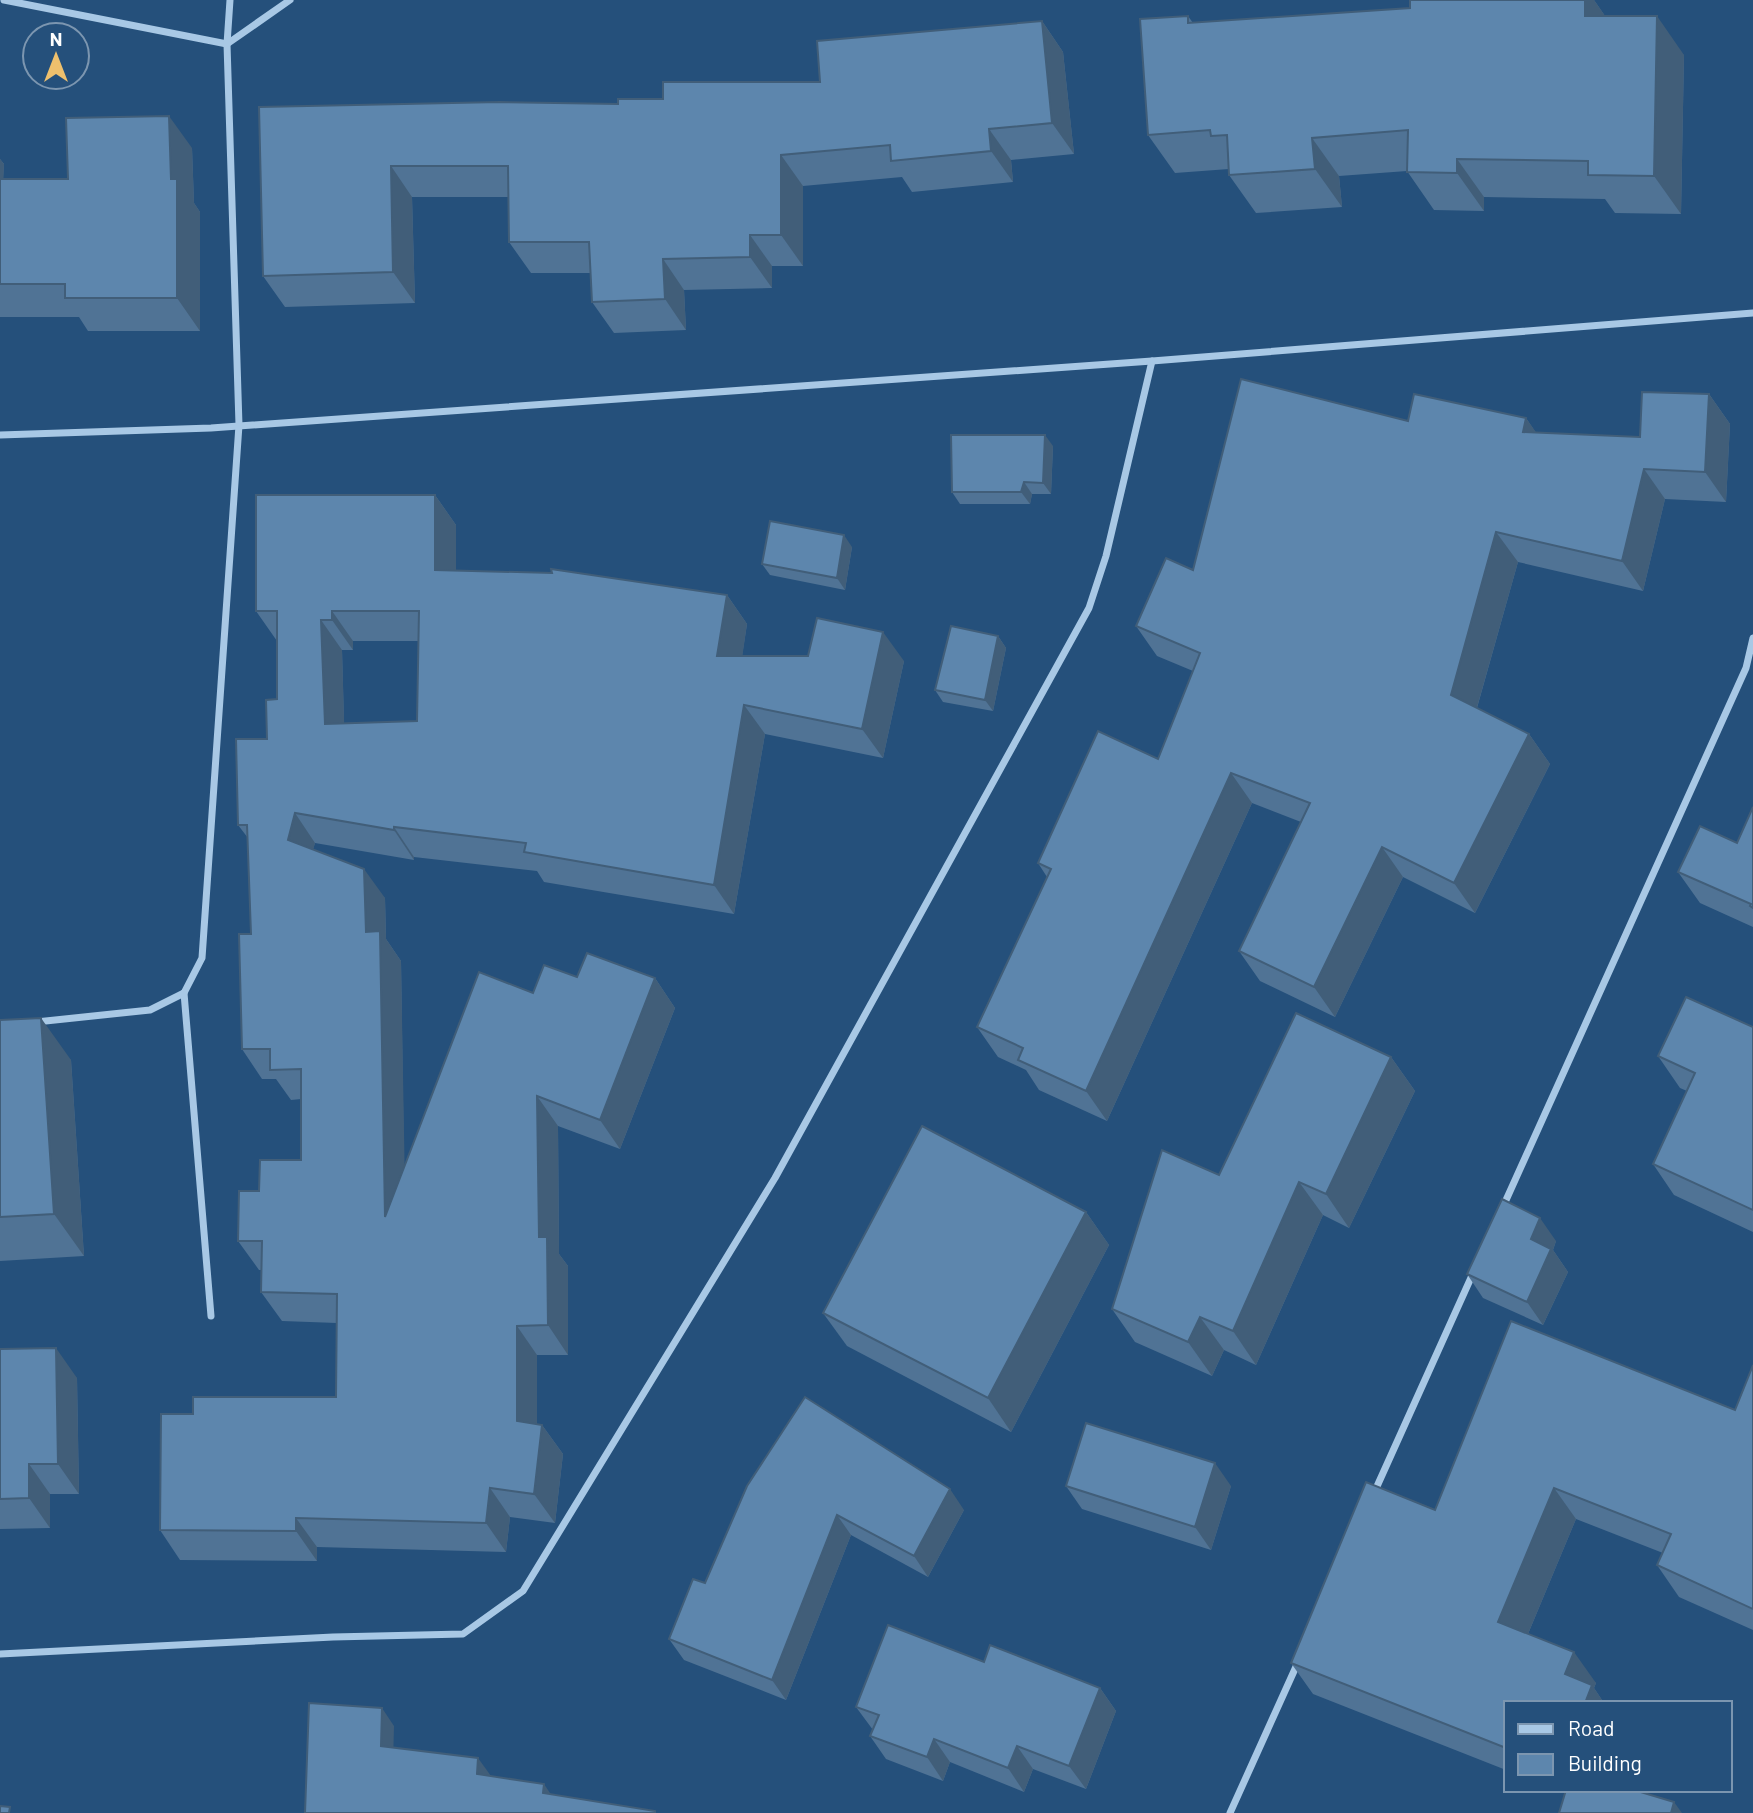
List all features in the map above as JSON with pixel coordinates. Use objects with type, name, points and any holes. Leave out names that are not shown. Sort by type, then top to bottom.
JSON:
[{"type":"street","points":[[4,0],[228,44],[290,0]]},
{"type":"street","points":[[211,1316],[184,993],[202,958],[239,425],[228,44],[230,0]]},
{"type":"street","points":[[0,435],[239,425],[1152,361],[1753,313]]},
{"type":"street","points":[[0,1654],[332,1637],[463,1634],[523,1591],[775,1178],[1089,607],[1106,556],[1152,361]]},
{"type":"street","points":[[1500,1215],[1746,668],[1753,638]]},
{"type":"street","points":[[27,1023],[150,1010],[184,993]]},
{"type":"street","points":[[1368,1508],[1477,1266]]},
{"type":"street","points":[[1230,1813],[1305,1648]]},
{"type":"building","points":[[1410,0],[1585,0],[1585,16],[1657,16],[1654,176],[1588,175],[1588,161],[1457,159],[1457,173],[1407,172],[1408,130],[1312,138],[1315,169],[1229,175],[1227,135],[1211,136],[1210,130],[1148,135],[1140,19],[1188,16],[1188,23],[1410,8]]},
{"type":"building","points":[[1042,21],[1052,123],[989,129],[991,151],[891,161],[890,145],[781,155],[781,235],[750,235],[750,257],[663,259],[665,299],[592,302],[589,242],[509,242],[508,166],[391,166],[393,272],[263,276],[259,107],[500,102],[618,104],[618,99],[663,99],[663,82],[820,82],[817,41]]},
{"type":"building","points":[[169,116],[171,179],[177,179],[177,298],[65,298],[65,284],[0,284],[0,179],[68,179],[66,118]]},
{"type":"building","points":[[1241,379],[1408,421],[1414,394],[1526,418],[1523,432],[1640,437],[1642,392],[1709,394],[1705,472],[1644,469],[1622,561],[1496,532],[1451,695],[1529,734],[1454,883],[1382,847],[1314,987],[1239,951],[1310,803],[1231,773],[1086,1091],[1018,1060],[1023,1048],[977,1027],[1051,869],[1038,863],[1098,731],[1158,759],[1200,653],[1136,626],[1166,558],[1193,570]]},
{"type":"building","points":[[951,435],[1045,435],[1043,483],[1024,482],[1021,492],[952,492]]},
{"type":"building","points":[[256,495],[435,495],[435,570],[552,573],[551,569],[727,595],[717,656],[808,656],[817,618],[883,632],[862,729],[744,705],[714,885],[524,852],[526,843],[394,827],[394,830],[295,813],[288,840],[364,869],[366,932],[380,931],[385,1217],[479,972],[533,993],[544,965],[577,977],[587,953],[655,978],[600,1120],[537,1096],[539,1237],[547,1237],[548,1325],[517,1326],[517,1421],[542,1425],[534,1494],[490,1488],[486,1523],[296,1518],[296,1531],[160,1530],[161,1414],[193,1414],[193,1397],[336,1397],[337,1294],[261,1292],[262,1241],[238,1241],[239,1191],[259,1191],[260,1160],[301,1160],[301,1069],[270,1070],[270,1049],[242,1049],[239,934],[251,934],[247,825],[238,825],[236,739],[267,739],[266,700],[277,699],[277,611],[256,611]],"holes":[[[332,611],[419,611],[417,721],[325,724],[321,620],[332,620]]]},
{"type":"building","points":[[770,521],[844,535],[837,578],[762,564]]},
{"type":"building","points":[[951,626],[998,636],[985,700],[935,690]]},
{"type":"building","points":[[1753,807],[1753,908],[1751,904],[1678,872],[1700,826],[1737,843]]},
{"type":"building","points":[[1686,997],[1753,1027],[1753,1210],[1653,1164],[1695,1073],[1658,1056]]},
{"type":"building","points":[[1296,1013],[1391,1057],[1326,1194],[1299,1182],[1233,1331],[1200,1317],[1188,1342],[1112,1309],[1162,1150],[1219,1175]]},
{"type":"building","points":[[41,1018],[54,1214],[0,1217],[0,1020]]},
{"type":"building","points":[[922,1126],[1086,1212],[988,1398],[823,1313]]},
{"type":"building","points":[[1502,1199],[1540,1218],[1531,1239],[1551,1249],[1527,1302],[1467,1274]]},
{"type":"building","points":[[1511,1321],[1735,1410],[1753,1365],[1753,1609],[1657,1565],[1671,1534],[1554,1488],[1498,1622],[1574,1652],[1565,1674],[1592,1685],[1586,1701],[1504,1701],[1504,1747],[1291,1663],[1366,1482],[1435,1510]]},
{"type":"building","points":[[56,1348],[58,1464],[29,1464],[29,1498],[0,1499],[0,1349]]},
{"type":"building","points":[[805,1397],[950,1489],[914,1556],[837,1515],[772,1680],[669,1639],[693,1579],[705,1583],[747,1486]]},
{"type":"building","points":[[1086,1423],[1215,1463],[1195,1527],[1066,1486]]},
{"type":"building","points":[[888,1625],[984,1662],[990,1645],[1100,1688],[1069,1766],[1017,1746],[1008,1768],[934,1739],[927,1757],[870,1736],[879,1715],[856,1707]]},
{"type":"building","points":[[309,1703],[382,1708],[381,1746],[478,1758],[477,1774],[544,1784],[543,1793],[655,1813],[305,1813]]},
{"type":"building","points":[[1565,1792],[1641,1792],[1674,1802],[1671,1813],[1559,1813]]},
{"type":"building","points":[[0,1806],[10,1807],[9,1813],[0,1813]]}]
